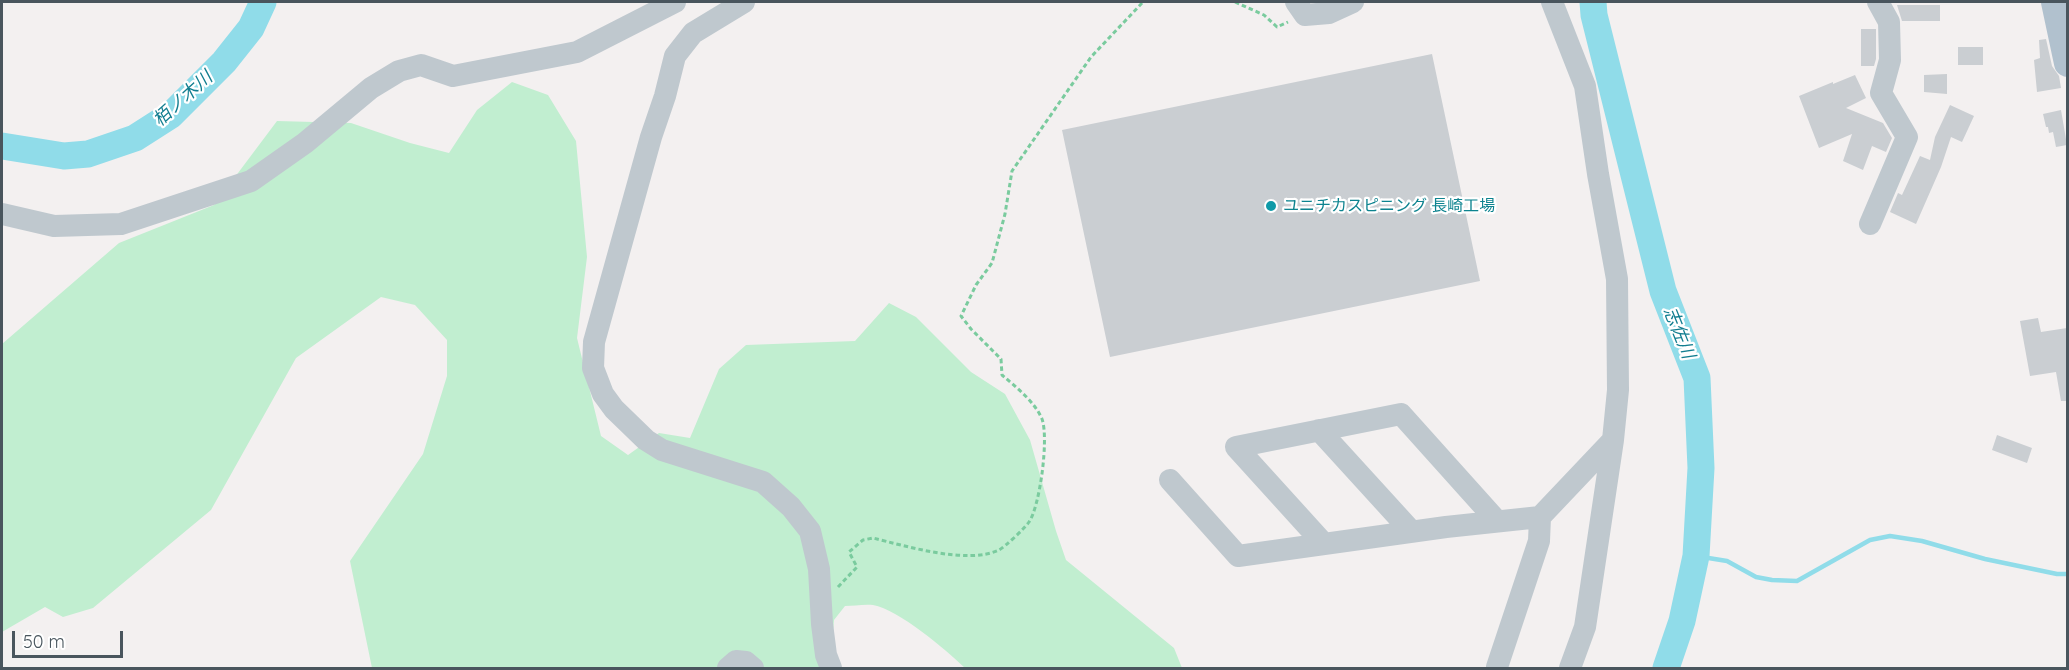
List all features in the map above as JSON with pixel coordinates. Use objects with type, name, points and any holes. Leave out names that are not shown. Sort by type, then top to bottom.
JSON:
[{"type":"main road","points":[[2055,2],[2067,63]]},
{"type":"street","points":[[2,214],[54,225],[121,224],[251,181],[306,143],[371,88],[399,71],[421,65],[453,76],[577,52],[675,2]]},
{"type":"street","points":[[744,2],[693,33],[675,56],[594,342],[593,368],[603,394],[614,409],[646,440],[662,450],[763,482],[791,507],[810,531],[819,569],[826,655],[831,669]]},
{"type":"street","points":[[1300,8],[1329,13],[1353,2]]},
{"type":"street","points":[[1552,2],[1585,86],[1617,279],[1618,390],[1613,440],[1585,627],[1570,669]]},
{"type":"street","points":[[1870,224],[1907,137],[1881,93],[1890,60],[1889,21],[1878,2]]},
{"type":"street","points":[[1324,544],[1236,447],[1401,414],[1497,521]]},
{"type":"street","points":[[1319,430],[1412,532]]},
{"type":"street","points":[[1497,667],[1539,541],[1540,517],[1613,440]]},
{"type":"street","points":[[1170,480],[1238,555],[1540,517]]},
{"type":"street","points":[[728,669],[736,661],[746,662],[753,669]]},
{"type":"path","points":[[821,606],[857,567],[849,552],[863,540],[873,538],[942,555],[977,555],[999,550],[1029,522],[1035,508],[1042,477],[1044,447],[1042,419],[1025,395],[1002,375],[1001,359],[961,316],[976,285],[992,263],[1005,213],[1012,171],[1092,57],[1143,2]]},
{"type":"path","points":[[1235,2],[1264,15],[1277,27],[1300,8]]},
{"type":"green space","points":[[512,82],[548,95],[576,141],[587,257],[577,338],[601,436],[628,455],[659,433],[690,438],[719,369],[746,345],[855,341],[889,303],[916,317],[971,372],[1005,394],[1030,440],[1066,560],[1174,648],[1182,668],[965,668],[934,641],[896,614],[884,608],[866,605],[845,606],[834,620],[830,668],[372,668],[350,561],[423,454],[447,376],[447,340],[415,305],[381,297],[296,358],[211,510],[93,608],[63,617],[45,607],[2,632],[2,344],[119,243],[214,205],[277,121],[351,123],[410,143],[449,153],[477,110]]},
{"type":"building","points":[[1897,5],[1940,5],[1940,21],[1902,21]]},
{"type":"building","points":[[1861,29],[1876,29],[1874,66],[1861,66]]},
{"type":"building","points":[[2046,39],[2052,66],[2059,76],[2061,88],[2037,92],[2034,60],[2040,58],[2039,40]]},
{"type":"building","points":[[1958,47],[1983,47],[1983,65],[1958,65]]},
{"type":"building","name":"ユニチカスピニング 長崎工場","points":[[1432,54],[1480,281],[1110,357],[1062,130]]},
{"type":"building","points":[[1947,74],[1947,94],[1924,92],[1924,75]]},
{"type":"building","points":[[1855,75],[1866,98],[1846,108],[1883,123],[1892,138],[1886,152],[1872,146],[1863,170],[1843,161],[1852,134],[1819,148],[1799,96]]},
{"type":"building","points":[[1950,105],[1974,116],[1962,142],[1951,137],[1941,167],[1916,224],[1890,212],[1898,193],[1902,195],[1920,156],[1930,160],[1935,137]]},
{"type":"building","points":[[2061,110],[2067,145],[2056,147],[2053,132],[2049,133],[2043,114]]},
{"type":"building","points":[[2038,318],[2041,332],[2067,328],[2067,401],[2061,401],[2056,372],[2030,376],[2020,321]]},
{"type":"building","points":[[1997,435],[2032,448],[2027,463],[1992,450]]},
{"type":"waterway","name":"栢ノ木川","points":[[2,146],[64,156],[88,154],[135,138],[171,115],[224,62],[251,28],[263,2]]},
{"type":"waterway","name":"志佐川","points":[[1593,2],[1594,15],[1663,291],[1697,378],[1701,468],[1696,556],[1682,621],[1666,668]]},
{"type":"waterway","points":[[1696,556],[1727,561],[1756,577],[1797,581],[1870,540],[1890,536],[1922,541],[1985,559],[2057,574],[2068,574]]},
{"type":"place","name":"ユニチカスピニング 長崎工場","points":[[1271,206]]}]
